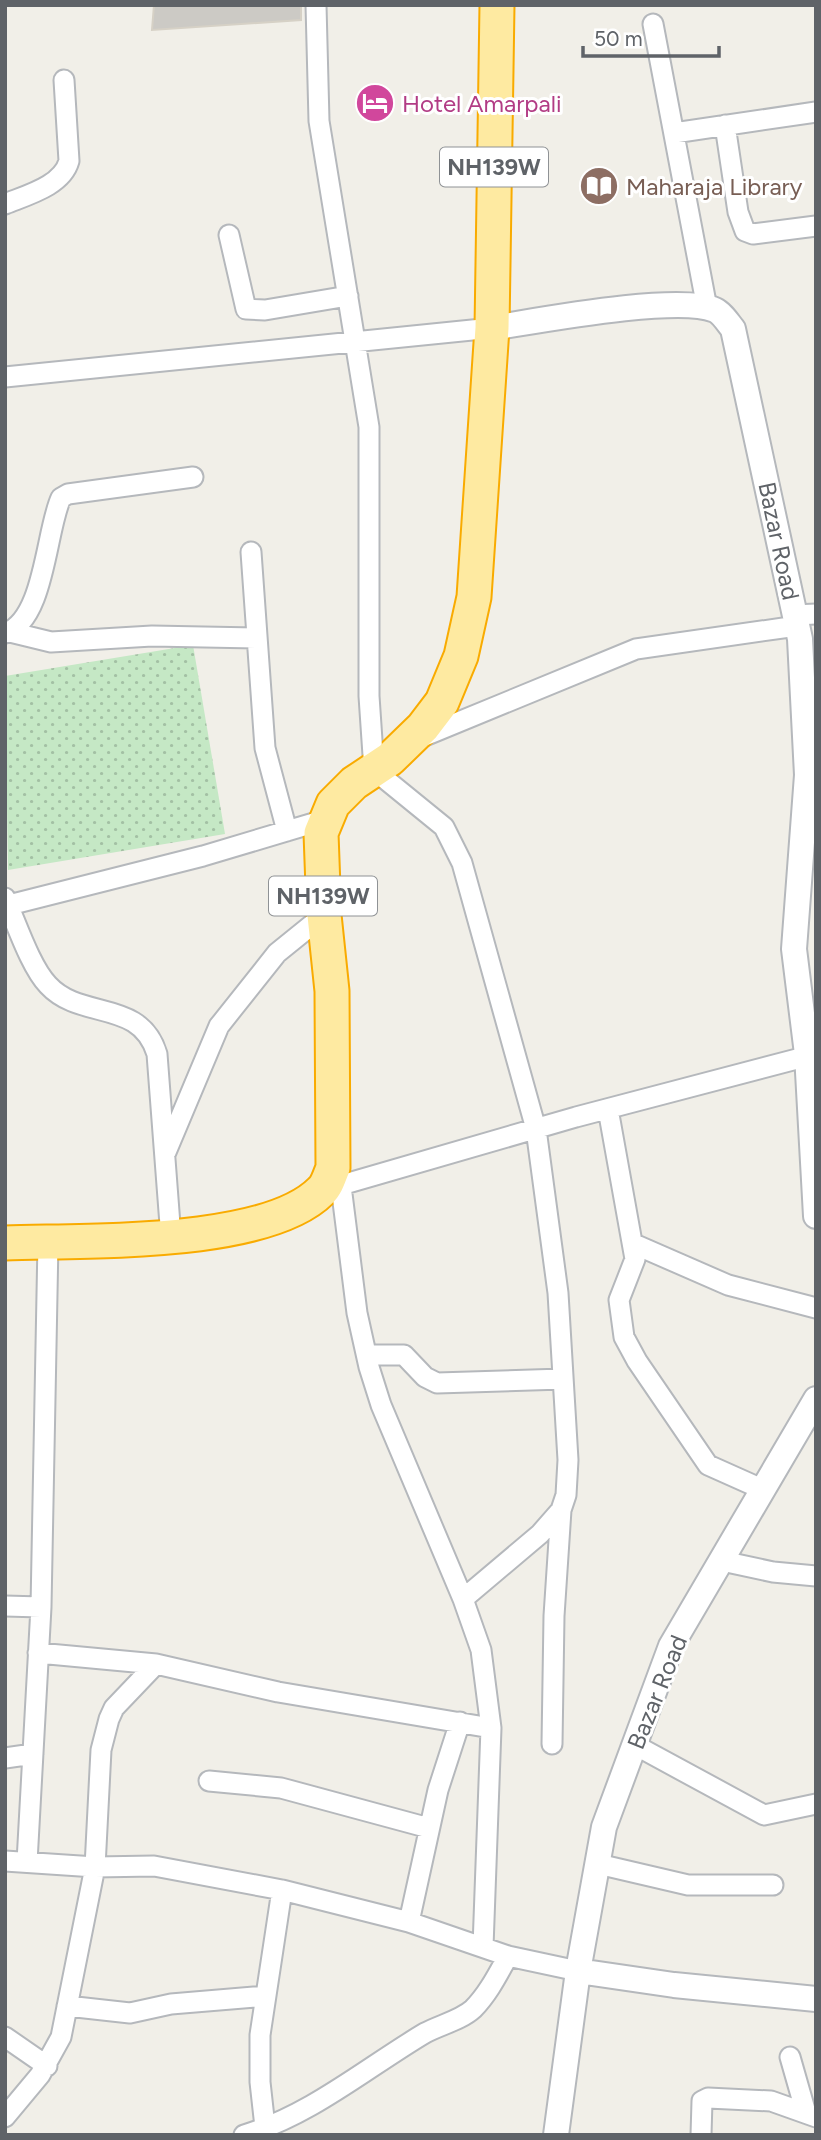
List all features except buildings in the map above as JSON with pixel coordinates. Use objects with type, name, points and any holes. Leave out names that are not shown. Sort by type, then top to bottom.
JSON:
[{"type":"highway","name":"NH139W","points":[[332,1188],[335,1142],[332,991],[324,915],[321,833],[333,804],[354,783],[406,744],[442,702],[461,656],[474,597],[492,328],[497,5]]},
{"type":"highway","points":[[5,1243],[171,1238],[226,1230],[268,1219],[332,1188]]},
{"type":"street","points":[[316,5],[319,121],[369,427],[369,696],[374,769],[444,827],[454,842],[486,943],[536,1129],[558,1293],[568,1460],[566,1495],[561,1510],[554,1616],[552,1744]]},
{"type":"street","points":[[5,377],[357,343],[645,308],[695,305],[707,308],[653,24]]},
{"type":"street","points":[[5,204],[36,191],[67,170],[69,162],[64,80]]},
{"type":"street","points":[[674,132],[816,112]]},
{"type":"street","points":[[725,125],[738,212],[745,231],[753,234],[816,226]]},
{"type":"street","points":[[229,235],[246,309],[265,310],[348,296]]},
{"type":"street","name":"Bazar Road","points":[[707,308],[718,310],[733,329],[755,439],[774,512],[782,566],[802,619],[807,775],[794,949],[811,1054],[816,1216]]},
{"type":"street","points":[[8,632],[18,625],[38,587],[61,498],[68,494],[193,477]]},
{"type":"street","points":[[251,552],[265,748],[287,831]]},
{"type":"street","points":[[406,744],[636,649],[802,619]]},
{"type":"street","points":[[8,632],[51,642],[152,636],[257,638]]},
{"type":"street","points":[[171,1238],[156,1054],[152,1038],[128,1018],[70,1001],[48,985],[7,901],[327,819]]},
{"type":"street","points":[[165,1156],[219,1026],[277,953],[324,915]]},
{"type":"street","points":[[483,1947],[491,1728],[481,1650],[463,1599],[381,1405],[366,1355],[332,1188],[811,1054]]},
{"type":"street","points":[[608,1109],[634,1244],[635,1259],[620,1300],[624,1336],[637,1361],[708,1465],[764,1490]]},
{"type":"street","points":[[27,1862],[41,1607],[48,1242]]},
{"type":"street","points":[[634,1244],[728,1285],[816,1308]]},
{"type":"street","points":[[366,1355],[404,1355],[415,1363],[425,1377],[437,1384],[563,1379]]},
{"type":"street","name":"Bazar Road","points":[[556,2135],[578,1971],[604,1827],[671,1646],[816,1399]]},
{"type":"street","points":[[463,1599],[540,1534],[561,1510]]},
{"type":"street","points":[[722,1561],[773,1572],[816,1576]]},
{"type":"street","points":[[5,1606],[41,1607]]},
{"type":"street","points":[[38,1653],[156,1664],[278,1692],[491,1728]]},
{"type":"street","points":[[5,2117],[47,2066],[61,2037],[95,1867],[105,1729],[114,1708],[156,1664]]},
{"type":"street","points":[[408,1922],[438,1790],[460,1722]]},
{"type":"street","points":[[635,1745],[764,1815],[816,1804]]},
{"type":"street","points":[[5,1758],[33,1754]]},
{"type":"street","points":[[209,1781],[281,1788],[429,1828]]},
{"type":"street","points":[[5,1861],[95,1867],[154,1866],[282,1890],[408,1922],[508,1956],[578,1971],[674,1985],[816,1999]]},
{"type":"street","points":[[598,1864],[688,1885],[773,1885]]},
{"type":"street","points":[[265,2127],[259,2054],[282,1890]]},
{"type":"street","points":[[244,2135],[265,2127],[359,2077],[425,2034],[470,2012],[484,1997],[508,1956]]},
{"type":"street","points":[[67,2006],[130,2013],[171,2004],[266,1996]]},
{"type":"street","points":[[5,2038],[47,2066]]},
{"type":"street","points":[[790,2057],[811,2115]]},
{"type":"street","points":[[701,2135],[702,2101],[708,2098],[771,2101],[811,2115]]},
{"type":"green space","points":[[193,645],[225,834],[8,870],[5,676]]},
{"type":"place","name":"Hotel Amarpali","points":[[375,103]]},
{"type":"place","name":"Maharaja Library","points":[[599,186]]}]
